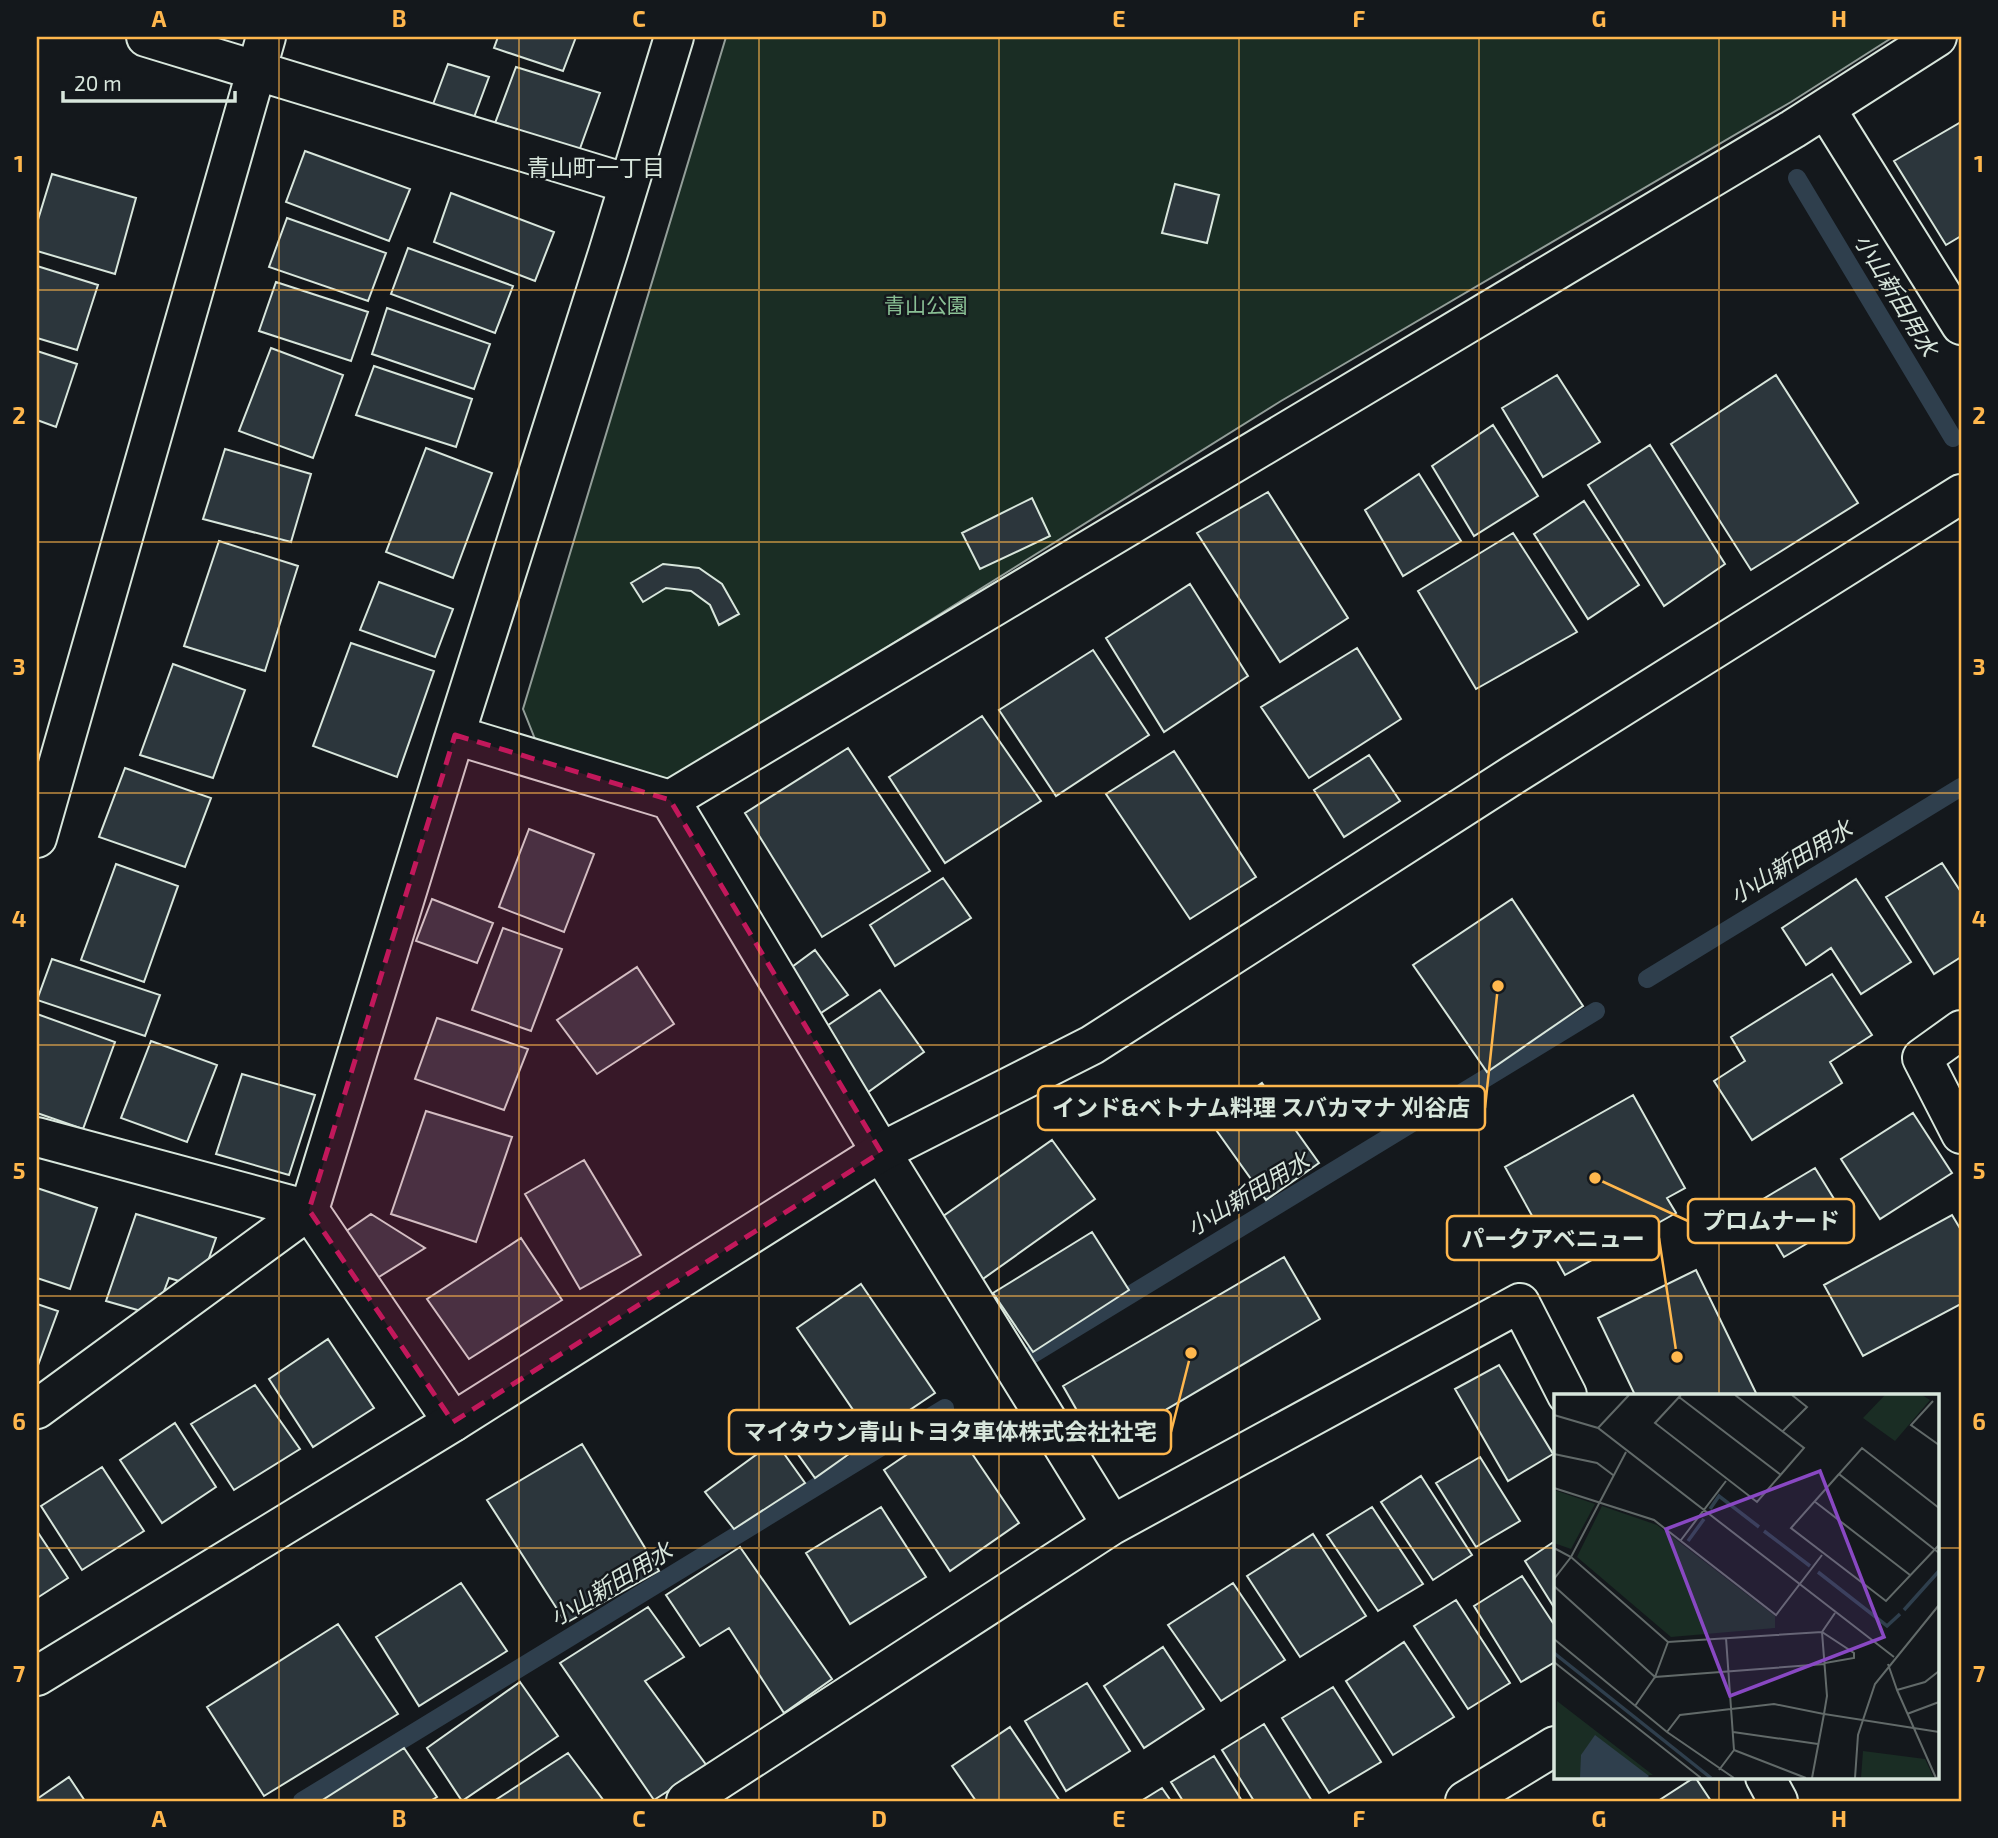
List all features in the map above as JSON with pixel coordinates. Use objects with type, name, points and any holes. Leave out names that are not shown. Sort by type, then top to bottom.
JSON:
[{"type":"street","points":[[146,37],[260,53],[629,184]]},
{"type":"street","points":[[37,1409],[309,1210],[674,37]]},
{"type":"street","points":[[670,800],[1337,404],[1826,109],[1937,37]]},
{"type":"street","points":[[37,838],[260,53]]},
{"type":"street","points":[[1826,109],[1961,325]]},
{"type":"street","points":[[37,1676],[453,1422],[881,1152],[1092,1045],[1513,775],[1961,494]]},
{"type":"street","points":[[455,736],[670,800],[881,1152],[1112,1525]]},
{"type":"street","points":[[1961,1030],[1922,1058],[1961,1134]]},
{"type":"street","points":[[37,1137],[309,1210],[453,1422]]},
{"type":"street","points":[[686,1801],[1112,1525],[1520,1303],[1566,1394]]},
{"type":"street","points":[[1465,1801],[1554,1747]]},
{"type":"street","points":[[1766,1778],[1778,1801]]},
{"type":"highlighted area","points":[[455,735],[670,800],[881,1152],[453,1422],[309,1210]]},
{"type":"green space","name":"青山公園","points":[[726,37],[1893,37],[1791,102],[1281,401],[665,786],[537,744],[523,709]]},
{"type":"building","points":[[498,37],[576,37],[563,71],[494,48]]},
{"type":"building","points":[[448,64],[489,77],[473,120],[432,107]]},
{"type":"building","points":[[516,67],[600,93],[578,154],[494,126]]},
{"type":"building","points":[[1961,122],[1961,236],[1946,245],[1894,161]]},
{"type":"building","points":[[305,151],[410,189],[389,241],[286,202]]},
{"type":"building","points":[[52,174],[136,198],[115,274],[37,251],[37,223]]},
{"type":"building","points":[[1175,184],[1219,195],[1207,243],[1162,233]]},
{"type":"building","points":[[451,193],[554,232],[535,281],[434,242]]},
{"type":"building","points":[[287,218],[386,253],[368,301],[269,267]]},
{"type":"building","points":[[408,248],[513,286],[495,333],[391,294]]},
{"type":"building","points":[[37,266],[98,285],[77,350],[37,338]]},
{"type":"building","points":[[276,282],[368,312],[351,361],[259,331]]},
{"type":"building","points":[[387,308],[490,344],[474,389],[372,354]]},
{"type":"building","points":[[271,348],[343,375],[313,458],[239,431]]},
{"type":"building","points":[[37,351],[77,364],[56,427],[37,420]]},
{"type":"building","points":[[374,366],[472,399],[456,447],[356,415]]},
{"type":"building","points":[[1557,375],[1600,442],[1543,477],[1502,408]]},
{"type":"building","points":[[1776,375],[1858,503],[1751,570],[1671,444]]},
{"type":"building","points":[[1493,425],[1538,496],[1474,536],[1432,466]]},
{"type":"building","points":[[1650,445],[1725,564],[1664,606],[1588,485]]},
{"type":"building","points":[[426,448],[492,473],[453,578],[386,552]]},
{"type":"building","points":[[225,449],[311,474],[291,542],[203,519]]},
{"type":"building","points":[[1419,474],[1461,541],[1403,576],[1365,510]]},
{"type":"building","points":[[1268,492],[1348,618],[1280,662],[1197,533]]},
{"type":"building","points":[[1032,498],[1050,536],[980,569],[962,533]]},
{"type":"building","points":[[1584,501],[1639,585],[1588,619],[1534,534]]},
{"type":"building","points":[[1513,533],[1577,632],[1476,689],[1418,591]]},
{"type":"building","points":[[219,541],[298,566],[265,671],[184,646]]},
{"type":"building","points":[[663,564],[699,568],[722,584],[739,614],[719,625],[710,605],[691,591],[666,588],[643,602],[631,583]]},
{"type":"building","points":[[379,582],[453,609],[435,657],[360,630]]},
{"type":"building","points":[[1190,584],[1248,676],[1164,732],[1106,638]]},
{"type":"building","points":[[351,643],[434,671],[397,777],[313,746]]},
{"type":"building","points":[[1357,648],[1401,719],[1309,778],[1261,707]]},
{"type":"building","points":[[1093,650],[1149,735],[1056,796],[999,710]]},
{"type":"building","points":[[173,664],[245,690],[213,778],[140,755]]},
{"type":"building","points":[[982,716],[1041,801],[945,863],[889,777]]},
{"type":"building","points":[[848,748],[930,871],[822,937],[745,813]]},
{"type":"building","points":[[1174,751],[1256,877],[1190,919],[1106,794]]},
{"type":"building","points":[[1369,755],[1400,801],[1344,837],[1314,790]]},
{"type":"building","points":[[125,768],[211,798],[185,867],[99,837]]},
{"type":"building","points":[[529,829],[594,854],[564,932],[499,907]]},
{"type":"building","points":[[1942,863],[1961,892],[1961,957],[1934,974],[1886,897]]},
{"type":"building","points":[[116,864],[178,886],[144,982],[81,960]]},
{"type":"building","points":[[943,878],[971,918],[895,966],[870,925]]},
{"type":"building","points":[[1856,879],[1911,962],[1861,994],[1831,948],[1806,965],[1782,928]]},
{"type":"building","points":[[432,899],[493,923],[477,963],[416,941]]},
{"type":"building","points":[[1512,899],[1583,1006],[1487,1072],[1413,965]]},
{"type":"building","points":[[503,928],[562,949],[531,1031],[472,1010]]},
{"type":"building","points":[[815,950],[848,995],[806,1023],[777,978]]},
{"type":"building","points":[[52,959],[160,995],[145,1036],[37,1000]]},
{"type":"building","points":[[637,967],[674,1024],[597,1074],[557,1020]]},
{"type":"building","points":[[1832,974],[1872,1035],[1830,1062],[1842,1083],[1752,1140],[1714,1081],[1745,1061],[1731,1037]]},
{"type":"building","points":[[880,990],[924,1052],[864,1095],[818,1032]]},
{"type":"building","points":[[37,1014],[115,1042],[83,1129],[37,1113]]},
{"type":"building","points":[[437,1018],[528,1049],[504,1110],[415,1079]]},
{"type":"building","points":[[151,1041],[217,1065],[187,1142],[121,1118]]},
{"type":"building","points":[[242,1074],[315,1095],[289,1175],[216,1154]]},
{"type":"building","points":[[1262,1083],[1319,1163],[1266,1200],[1209,1120]]},
{"type":"building","points":[[1633,1095],[1685,1188],[1667,1198],[1676,1213],[1565,1275],[1505,1167]]},
{"type":"building","points":[[426,1111],[512,1137],[476,1242],[391,1214]]},
{"type":"building","points":[[1913,1113],[1952,1173],[1880,1219],[1841,1159]]},
{"type":"building","points":[[1052,1140],[1095,1199],[973,1286],[929,1226]]},
{"type":"building","points":[[584,1160],[641,1255],[580,1289],[525,1194]]},
{"type":"building","points":[[1815,1168],[1847,1220],[1784,1257],[1753,1205]]},
{"type":"building","points":[[37,1188],[97,1208],[70,1289],[37,1278]]},
{"type":"building","points":[[136,1214],[216,1238],[199,1287],[169,1278],[155,1315],[106,1301]]},
{"type":"building","points":[[371,1214],[425,1248],[363,1287],[332,1241]]},
{"type":"building","points":[[1952,1215],[1961,1230],[1961,1304],[1863,1356],[1824,1285]]},
{"type":"building","points":[[1092,1232],[1129,1290],[1033,1352],[993,1293]]},
{"type":"building","points":[[521,1238],[562,1300],[469,1359],[427,1299]]},
{"type":"building","points":[[1284,1257],[1320,1319],[1099,1449],[1063,1386]]},
{"type":"building","points":[[1696,1270],[1757,1394],[1635,1394],[1598,1318]]},
{"type":"building","points":[[861,1284],[935,1393],[871,1436],[797,1328]]},
{"type":"building","points":[[37,1304],[58,1311],[37,1368]]},
{"type":"building","points":[[328,1339],[374,1408],[313,1447],[269,1379]]},
{"type":"building","points":[[1499,1365],[1553,1454],[1508,1481],[1455,1389]]},
{"type":"building","points":[[255,1385],[300,1449],[234,1490],[191,1424]]},
{"type":"building","points":[[828,1412],[856,1449],[815,1478],[787,1439]]},
{"type":"building","points":[[175,1423],[216,1487],[162,1523],[120,1460]]},
{"type":"building","points":[[952,1424],[1019,1523],[950,1571],[884,1470]]},
{"type":"building","points":[[775,1441],[805,1483],[734,1529],[705,1492]]},
{"type":"building","points":[[582,1444],[659,1571],[566,1623],[487,1500]]},
{"type":"building","points":[[1480,1457],[1520,1521],[1476,1547],[1436,1483]]},
{"type":"building","points":[[102,1467],[144,1531],[82,1570],[41,1506]]},
{"type":"building","points":[[1421,1476],[1472,1555],[1433,1580],[1381,1502]]},
{"type":"building","points":[[881,1507],[926,1577],[850,1624],[806,1553]]},
{"type":"building","points":[[1372,1507],[1423,1584],[1378,1611],[1327,1535]]},
{"type":"building","points":[[37,1531],[68,1578],[37,1598]]},
{"type":"building","points":[[1313,1534],[1366,1616],[1300,1657],[1247,1576]]},
{"type":"building","points":[[1554,1542],[1554,1607],[1525,1561]]},
{"type":"building","points":[[740,1547],[832,1679],[784,1713],[729,1628],[700,1646],[666,1595]]},
{"type":"building","points":[[1522,1576],[1554,1624],[1554,1663],[1521,1682],[1474,1606]]},
{"type":"building","points":[[461,1583],[507,1651],[419,1706],[376,1637]]},
{"type":"building","points":[[1233,1583],[1285,1660],[1221,1701],[1168,1625]]},
{"type":"building","points":[[1456,1600],[1510,1683],[1468,1709],[1414,1626]]},
{"type":"building","points":[[648,1607],[684,1657],[645,1681],[707,1766],[654,1800],[560,1663]]},
{"type":"building","points":[[338,1624],[398,1714],[264,1796],[207,1707]]},
{"type":"building","points":[[1404,1642],[1454,1717],[1393,1755],[1346,1681]]},
{"type":"building","points":[[1163,1647],[1204,1709],[1144,1748],[1104,1686]]},
{"type":"building","points":[[520,1682],[558,1736],[462,1801],[427,1748]]},
{"type":"building","points":[[1087,1683],[1130,1751],[1066,1791],[1025,1721]]},
{"type":"building","points":[[1333,1687],[1381,1762],[1329,1793],[1282,1718]]},
{"type":"building","points":[[1264,1724],[1312,1801],[1254,1801],[1222,1750]]},
{"type":"building","points":[[1010,1727],[1060,1801],[976,1801],[952,1766]]},
{"type":"building","points":[[404,1748],[437,1797],[430,1801],[321,1801]]},
{"type":"building","points":[[568,1753],[604,1801],[494,1801]]},
{"type":"building","points":[[1214,1756],[1242,1801],[1183,1801],[1171,1782]]},
{"type":"building","points":[[69,1777],[85,1801],[37,1801],[37,1799]]},
{"type":"building","points":[[1696,1778],[1711,1801],[1658,1801]]},
{"type":"building","points":[[1162,1788],[1171,1801],[1141,1801]]},
{"type":"waterway","name":"小山新田用水","points":[[1797,178],[1953,438]]},
{"type":"waterway","name":"小山新田用水","points":[[1647,979],[1961,787]]},
{"type":"waterway","name":"小山新田用水","points":[[1033,1354],[1596,1011]]},
{"type":"waterway","name":"小山新田用水","points":[[302,1801],[945,1408]]},
{"type":"place","name":"インド&ベトナム料理 スバカマナ 刈谷店","points":[[1498,986]]},
{"type":"place","name":"プロムナード","points":[[1595,1178]]},
{"type":"place","name":"マイタウン青山トヨタ車体株式会社社宅","points":[[1191,1353]]},
{"type":"place","name":"パークアベニュー","points":[[1677,1357]]},
{"type":"district","name":"青山町一丁目","points":[[596,168]]}]
